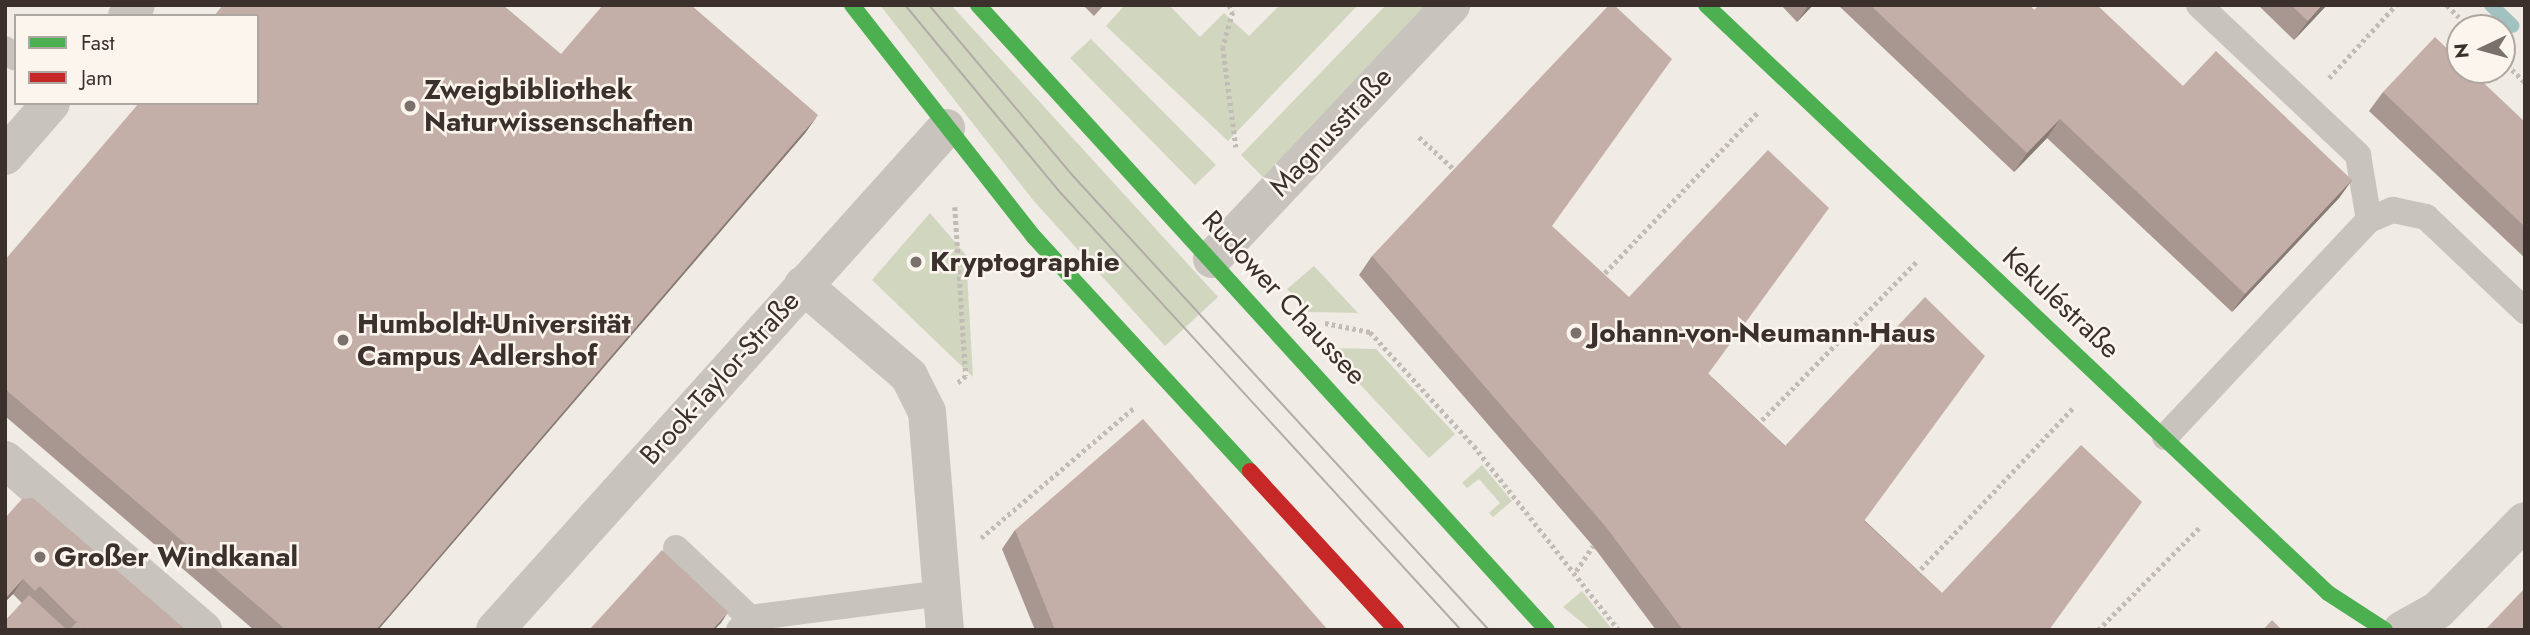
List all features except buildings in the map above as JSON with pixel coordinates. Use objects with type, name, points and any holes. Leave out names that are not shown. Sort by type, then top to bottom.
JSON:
[{"type":"main road","points":[[852,5],[1034,237],[1396,630]]},
{"type":"main road","name":"Rudower Chaussee","points":[[978,5],[1547,630]]},
{"type":"main road","name":"Kekuléstraße","points":[[1706,5],[2328,593],[2385,630]]},
{"type":"street","name":"Magnusstraße","points":[[1212,259],[1451,5]]},
{"type":"street","points":[[5,156],[49,105]]},
{"type":"street","name":"Brook-Taylor-Straße","points":[[495,630],[946,128]]},
{"type":"street","points":[[803,285],[909,376],[927,412],[942,598]]},
{"type":"street","points":[[5,460],[203,630]]},
{"type":"street","points":[[2402,630],[2438,610],[2525,521]]},
{"type":"lane","points":[[2199,5],[2307,101],[2358,155],[2369,220]]},
{"type":"lane","points":[[2165,437],[2369,220],[2393,210],[2426,217],[2525,311]]},
{"type":"lane","points":[[676,548],[745,624],[942,598]]},
{"type":"path","points":[[1228,5],[1233,12],[1223,47],[1236,147]]},
{"type":"path","points":[[2307,101],[2396,5]]},
{"type":"path","points":[[1596,283],[1762,107]]},
{"type":"path","points":[[1419,137],[1457,172]]},
{"type":"path","points":[[927,412],[966,376],[956,199]]},
{"type":"path","points":[[1752,429],[1921,258]]},
{"type":"path","points":[[1310,320],[1370,332],[1576,571],[1619,630]]},
{"type":"path","points":[[1911,579],[2077,404]]},
{"type":"path","points":[[942,598],[1134,408]]},
{"type":"path","points":[[2098,630],[2204,524]]},
{"type":"path","points":[[1576,571],[1593,546]]},
{"type":"green space","points":[[880,5],[951,5],[1218,297],[1165,346],[1033,200]]},
{"type":"green space","points":[[1125,5],[1169,5],[1200,37],[1224,13],[1249,36],[1280,5],[1358,5],[1228,141],[1106,26]]},
{"type":"green space","points":[[1386,5],[1431,5],[1266,180],[1241,155]]},
{"type":"green space","points":[[1091,39],[1216,165],[1195,185],[1070,58]]},
{"type":"green space","points":[[930,213],[966,255],[973,377],[872,280]]},
{"type":"green space","points":[[1314,266],[1358,313],[1309,312],[1287,289]]},
{"type":"green space","points":[[1326,348],[1376,349],[1455,434],[1429,458]]},
{"type":"green space","points":[[1482,465],[1512,501],[1493,517],[1489,513],[1500,503],[1479,479],[1467,488],[1462,483]]},
{"type":"green space","points":[[1582,591],[1612,630],[1591,630],[1563,607]]},
{"type":"waterway","points":[[2491,5],[2500,14]]},
{"type":"tram line","points":[[905,5],[1058,190],[1461,630]]},
{"type":"tram line","points":[[929,5],[1074,177],[1489,630]]},
{"type":"traffic: fast","points":[[852,5],[1034,237],[1250,471]]},
{"type":"traffic: fast","points":[[978,5],[1547,630]]},
{"type":"traffic: fast","points":[[1706,5],[2328,593],[2385,630]]},
{"type":"traffic: jam","points":[[1250,471],[1396,630]]},
{"type":"place","name":"Zweigbibliothek Naturwissenschaften","points":[[410,106]]},
{"type":"place","name":"Kryptographie","points":[[916,262]]},
{"type":"place","name":"Johann-von-Neumann-Haus","points":[[1576,333]]},
{"type":"place","name":"Humboldt-Universität Campus Adlershof","points":[[343,340]]},
{"type":"place","name":"Großer Windkanal","points":[[40,557]]}]
